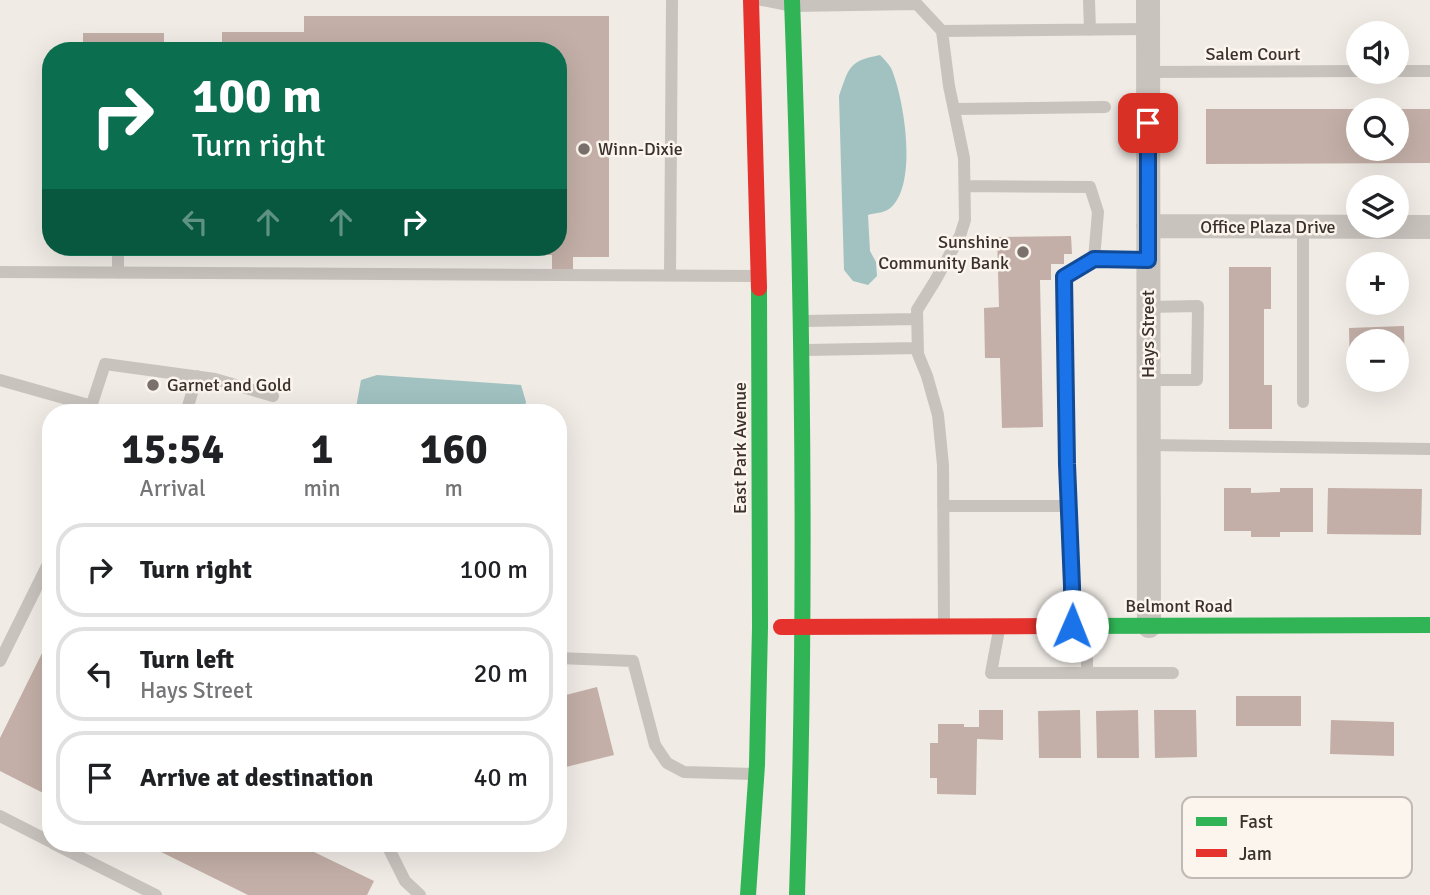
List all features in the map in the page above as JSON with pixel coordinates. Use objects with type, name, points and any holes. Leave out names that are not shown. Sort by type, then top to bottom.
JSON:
[{"type":"main road","name":"East Park Avenue","points":[[748,895],[756,774],[760,627],[759,276],[751,0]]},
{"type":"main road","points":[[792,3],[802,321],[803,627],[797,895]]},
{"type":"main road","name":"Belmont Road","points":[[760,627],[1430,625]]},
{"type":"street","name":"Hays Street","points":[[1148,0],[1149,626]]},
{"type":"street","name":"Office Plaza Drive","points":[[1149,226],[1430,227]]},
{"type":"lane","points":[[670,275],[672,0]]},
{"type":"lane","points":[[762,0],[792,3],[915,1],[942,31],[949,86],[964,158],[965,220],[960,236],[917,310],[917,319],[918,354],[938,415],[943,465],[944,626]]},
{"type":"lane","points":[[1089,0],[1090,30]]},
{"type":"lane","points":[[942,31],[1148,29]]},
{"type":"lane","name":"Salem Court","points":[[1148,72],[1346,71]]},
{"type":"lane","points":[[1409,71],[1430,71]]},
{"type":"lane","points":[[954,109],[1105,107]]},
{"type":"lane","points":[[965,186],[1090,187],[1098,212],[1094,259]]},
{"type":"lane","points":[[1303,227],[1303,402]]},
{"type":"lane","points":[[118,256],[118,273]]},
{"type":"lane","points":[[1087,673],[1072,586],[1064,277],[1094,259],[1148,260]]},
{"type":"lane","points":[[0,272],[759,276]]},
{"type":"lane","points":[[1148,307],[1198,306],[1197,380],[1149,380]]},
{"type":"lane","points":[[802,321],[917,319]]},
{"type":"lane","points":[[802,350],[918,348]]},
{"type":"lane","points":[[92,404],[106,364],[215,379],[274,396]]},
{"type":"lane","points":[[189,404],[197,376]]},
{"type":"lane","points":[[0,380],[74,404]]},
{"type":"lane","points":[[1149,444],[1430,449]]},
{"type":"lane","points":[[943,506],[1069,506]]},
{"type":"lane","points":[[0,661],[42,576]]},
{"type":"lane","points":[[1000,626],[991,673],[1173,673]]},
{"type":"lane","points":[[567,659],[633,661],[655,745],[667,763],[684,772],[756,774]]},
{"type":"lane","points":[[0,816],[42,838]]},
{"type":"lane","points":[[70,852],[156,895]]},
{"type":"lane","points":[[390,852],[405,881],[420,895]]},
{"type":"water","points":[[880,55],[891,68],[896,81],[904,120],[906,162],[904,182],[898,198],[889,209],[868,215],[870,251],[876,262],[877,276],[868,285],[853,281],[844,270],[839,96],[848,72],[856,63]]},
{"type":"water","points":[[377,375],[521,385],[526,402],[357,404],[361,380]]},
{"type":"building","name":"Winn-Dixie","points":[[304,16],[609,16],[609,257],[573,257],[573,273],[552,273],[552,256],[567,256],[567,42],[222,42],[222,32],[304,32]]},
{"type":"building","points":[[83,33],[164,33],[164,42],[83,42]]},
{"type":"building","points":[[1206,109],[1346,109],[1346,161],[1409,161],[1409,109],[1430,109],[1430,163],[1206,164]]},
{"type":"building","points":[[1071,236],[1072,254],[1064,254],[1064,264],[1051,264],[1051,280],[1040,280],[1043,427],[1002,428],[1000,358],[985,358],[984,308],[999,307],[997,237]]},
{"type":"building","points":[[1229,267],[1271,267],[1271,309],[1264,309],[1264,385],[1272,385],[1272,429],[1229,429]]},
{"type":"building","points":[[1404,326],[1404,329],[1349,329]]},
{"type":"building","points":[[1224,488],[1251,488],[1251,493],[1280,492],[1280,488],[1313,488],[1313,532],[1280,532],[1280,537],[1251,537],[1251,531],[1224,531]]},
{"type":"building","points":[[1328,488],[1422,489],[1421,535],[1327,534]]},
{"type":"building","points":[[42,653],[42,792],[0,771],[0,738]]},
{"type":"building","points":[[597,687],[614,755],[567,767],[567,695]]},
{"type":"building","points":[[1236,696],[1301,696],[1301,726],[1236,726]]},
{"type":"building","points":[[979,710],[1003,710],[1003,740],[977,739],[976,795],[937,794],[937,778],[930,778],[930,743],[938,743],[938,724],[979,727]]},
{"type":"building","points":[[1080,710],[1081,758],[1039,758],[1038,711]]},
{"type":"building","points":[[1138,710],[1139,758],[1097,758],[1096,711]]},
{"type":"building","points":[[1154,710],[1196,710],[1197,757],[1155,758]]},
{"type":"building","points":[[1331,720],[1394,722],[1394,756],[1330,754]]},
{"type":"building","points":[[161,852],[314,852],[374,881],[367,895],[248,895]]},
{"type":"traffic: fast","points":[[792,0],[799,224],[803,559],[797,895]]},
{"type":"traffic: fast","points":[[748,895],[757,765],[760,627],[759,288]]},
{"type":"traffic: fast","points":[[1054,626],[1430,625]]},
{"type":"traffic: jam","points":[[751,0],[759,288]]},
{"type":"traffic: jam","points":[[781,627],[1054,626]]},
{"type":"place","name":"Winn-Dixie","points":[[584,149]]},
{"type":"place","name":"Sunshine Community Bank","points":[[1023,252]]},
{"type":"place","name":"Garnet and Gold","points":[[153,385]]},
{"type":"route","points":[[1072,626],[1064,277],[1094,259],[1148,260],[1148,123]]}]
